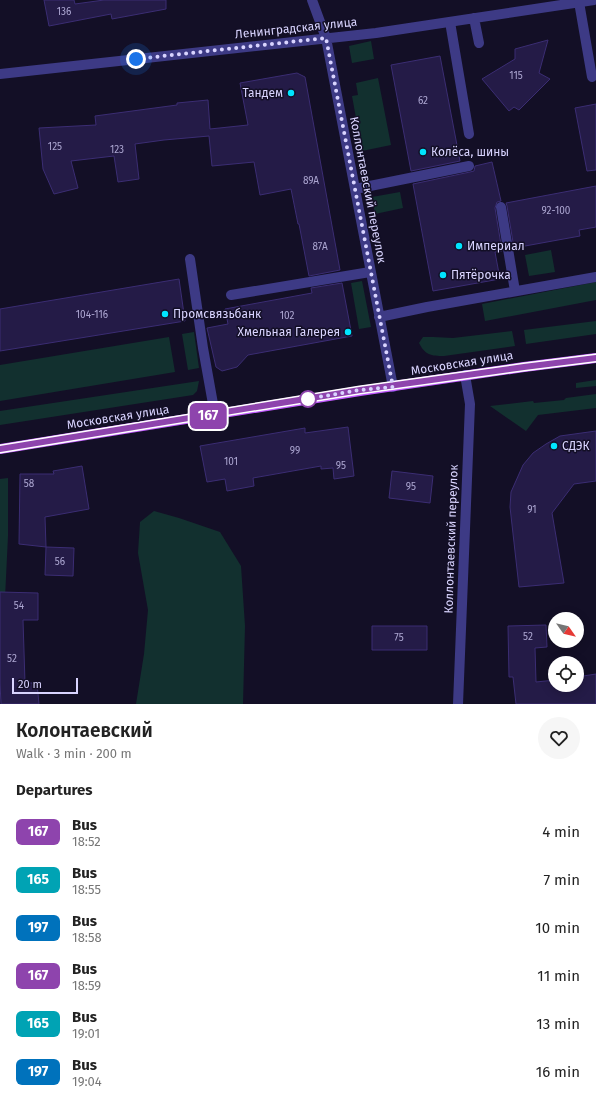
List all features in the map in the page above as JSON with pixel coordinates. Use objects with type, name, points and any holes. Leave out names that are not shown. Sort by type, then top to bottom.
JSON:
[{"type":"main road","name":"Московская улица","points":[[0,449],[215,415],[360,390],[393,387],[466,375],[596,358]]},
{"type":"street","name":"Коллонтаевский переулок","points":[[312,0],[326,38],[393,387]]},
{"type":"street","name":"Ленинградская улица","points":[[0,74],[376,33],[594,0]]},
{"type":"street","points":[[579,2],[592,77]]},
{"type":"street","points":[[474,18],[479,43]]},
{"type":"street","points":[[450,22],[469,134]]},
{"type":"street","points":[[355,189],[469,166]]},
{"type":"street","points":[[501,207],[515,291]]},
{"type":"street","points":[[190,259],[203,348],[215,415]]},
{"type":"street","points":[[230,295],[370,272]]},
{"type":"street","points":[[379,318],[427,307],[596,277]]},
{"type":"street","name":"Коллонтаевский переулок","points":[[458,704],[470,404],[466,375]]},
{"type":"green space","points":[[371,41],[374,59],[352,63],[349,46]]},
{"type":"green space","points":[[378,78],[391,145],[362,151],[352,96],[358,95],[356,83]]},
{"type":"green space","points":[[400,192],[403,208],[375,214],[372,197]]},
{"type":"green space","points":[[551,250],[555,272],[529,276],[525,255]]},
{"type":"green space","points":[[362,281],[371,327],[359,329],[351,283]]},
{"type":"green space","points":[[596,282],[596,300],[485,321],[482,304]]},
{"type":"green space","points":[[596,321],[596,334],[526,344],[524,330]]},
{"type":"green space","points":[[512,331],[515,346],[444,356],[429,354],[419,343],[423,337],[453,338]]},
{"type":"green space","points":[[194,332],[199,368],[188,370],[182,334]]},
{"type":"green space","points":[[169,337],[175,372],[0,401],[0,365]]},
{"type":"green space","points":[[596,380],[596,386],[576,388],[576,383]]},
{"type":"green space","points":[[199,381],[197,391],[193,395],[0,425],[0,411]]},
{"type":"green space","points":[[596,394],[596,408],[538,415],[526,431],[490,406],[533,401],[534,403],[564,400],[566,398]]},
{"type":"green space","points":[[8,478],[8,536],[5,598],[0,596],[0,479]]},
{"type":"green space","points":[[154,511],[220,532],[241,566],[245,626],[243,704],[136,704],[144,654],[148,610],[138,553],[140,522]]},
{"type":"building","points":[[44,0],[74,0],[75,4],[104,0],[166,0],[166,9],[112,19],[111,14],[49,26]]},
{"type":"building","points":[[548,40],[539,73],[550,79],[519,110],[514,107],[509,111],[482,79],[515,59],[515,49]]},
{"type":"building","points":[[440,56],[460,161],[411,171],[391,65]]},
{"type":"building","points":[[297,73],[305,77],[340,270],[309,276],[291,189],[260,195],[254,162],[212,166],[209,136],[135,144],[139,179],[118,182],[114,156],[71,161],[78,188],[54,194],[43,169],[39,128],[96,125],[95,116],[177,105],[177,103],[208,100],[210,129],[248,125],[240,83]]},
{"type":"building","points":[[596,104],[596,170],[587,171],[575,108]]},
{"type":"building","name":"Империал","points":[[492,162],[501,201],[497,202],[495,208],[502,251],[495,252],[500,279],[433,291],[413,184],[474,171],[475,166]]},
{"type":"building","points":[[596,186],[596,227],[579,230],[580,236],[514,248],[506,203]]},
{"type":"building","points":[[179,279],[185,321],[0,351],[0,309]]},
{"type":"building","points":[[342,283],[352,336],[248,355],[237,367],[222,371],[216,367],[207,328],[228,324],[225,309],[312,293],[311,288]]},
{"type":"building","points":[[348,427],[354,476],[334,479],[333,468],[321,469],[321,466],[253,478],[254,486],[227,491],[225,479],[207,482],[200,446],[305,428],[305,433]]},
{"type":"building","points":[[596,431],[596,481],[574,484],[552,513],[564,583],[519,587],[510,507],[511,492],[523,465],[533,453],[560,436]]},
{"type":"building","points":[[82,466],[89,509],[45,517],[46,547],[19,544],[20,474],[54,474],[53,471]]},
{"type":"building","points":[[392,471],[433,476],[430,503],[389,498]]},
{"type":"building","points":[[46,547],[74,548],[73,576],[45,575]]},
{"type":"building","points":[[0,592],[38,593],[38,620],[23,620],[25,683],[37,683],[39,704],[1,704]]},
{"type":"building","points":[[546,625],[547,647],[535,648],[536,682],[548,681],[548,692],[584,692],[584,676],[596,674],[596,704],[516,704],[513,677],[509,677],[508,626]]},
{"type":"building","points":[[372,626],[427,626],[427,650],[372,650]]},
{"type":"bus line","name":"167","points":[[0,449],[200,418],[360,390],[393,387],[466,375],[596,358]]},
{"type":"place","name":"Тандем","points":[[291,93]]},
{"type":"place","name":"Колёса, шины","points":[[423,152]]},
{"type":"place","name":"Империал","points":[[459,246]]},
{"type":"place","name":"Пятёрочка","points":[[443,275]]},
{"type":"place","name":"Промсвязьбанк","points":[[165,314]]},
{"type":"place","name":"Хмельная Галерея","points":[[348,332]]},
{"type":"place","name":"СДЭК","points":[[554,446]]},
{"type":"route","points":[[136,59],[326,38],[393,387],[360,390],[301,400],[308,399]]}]
